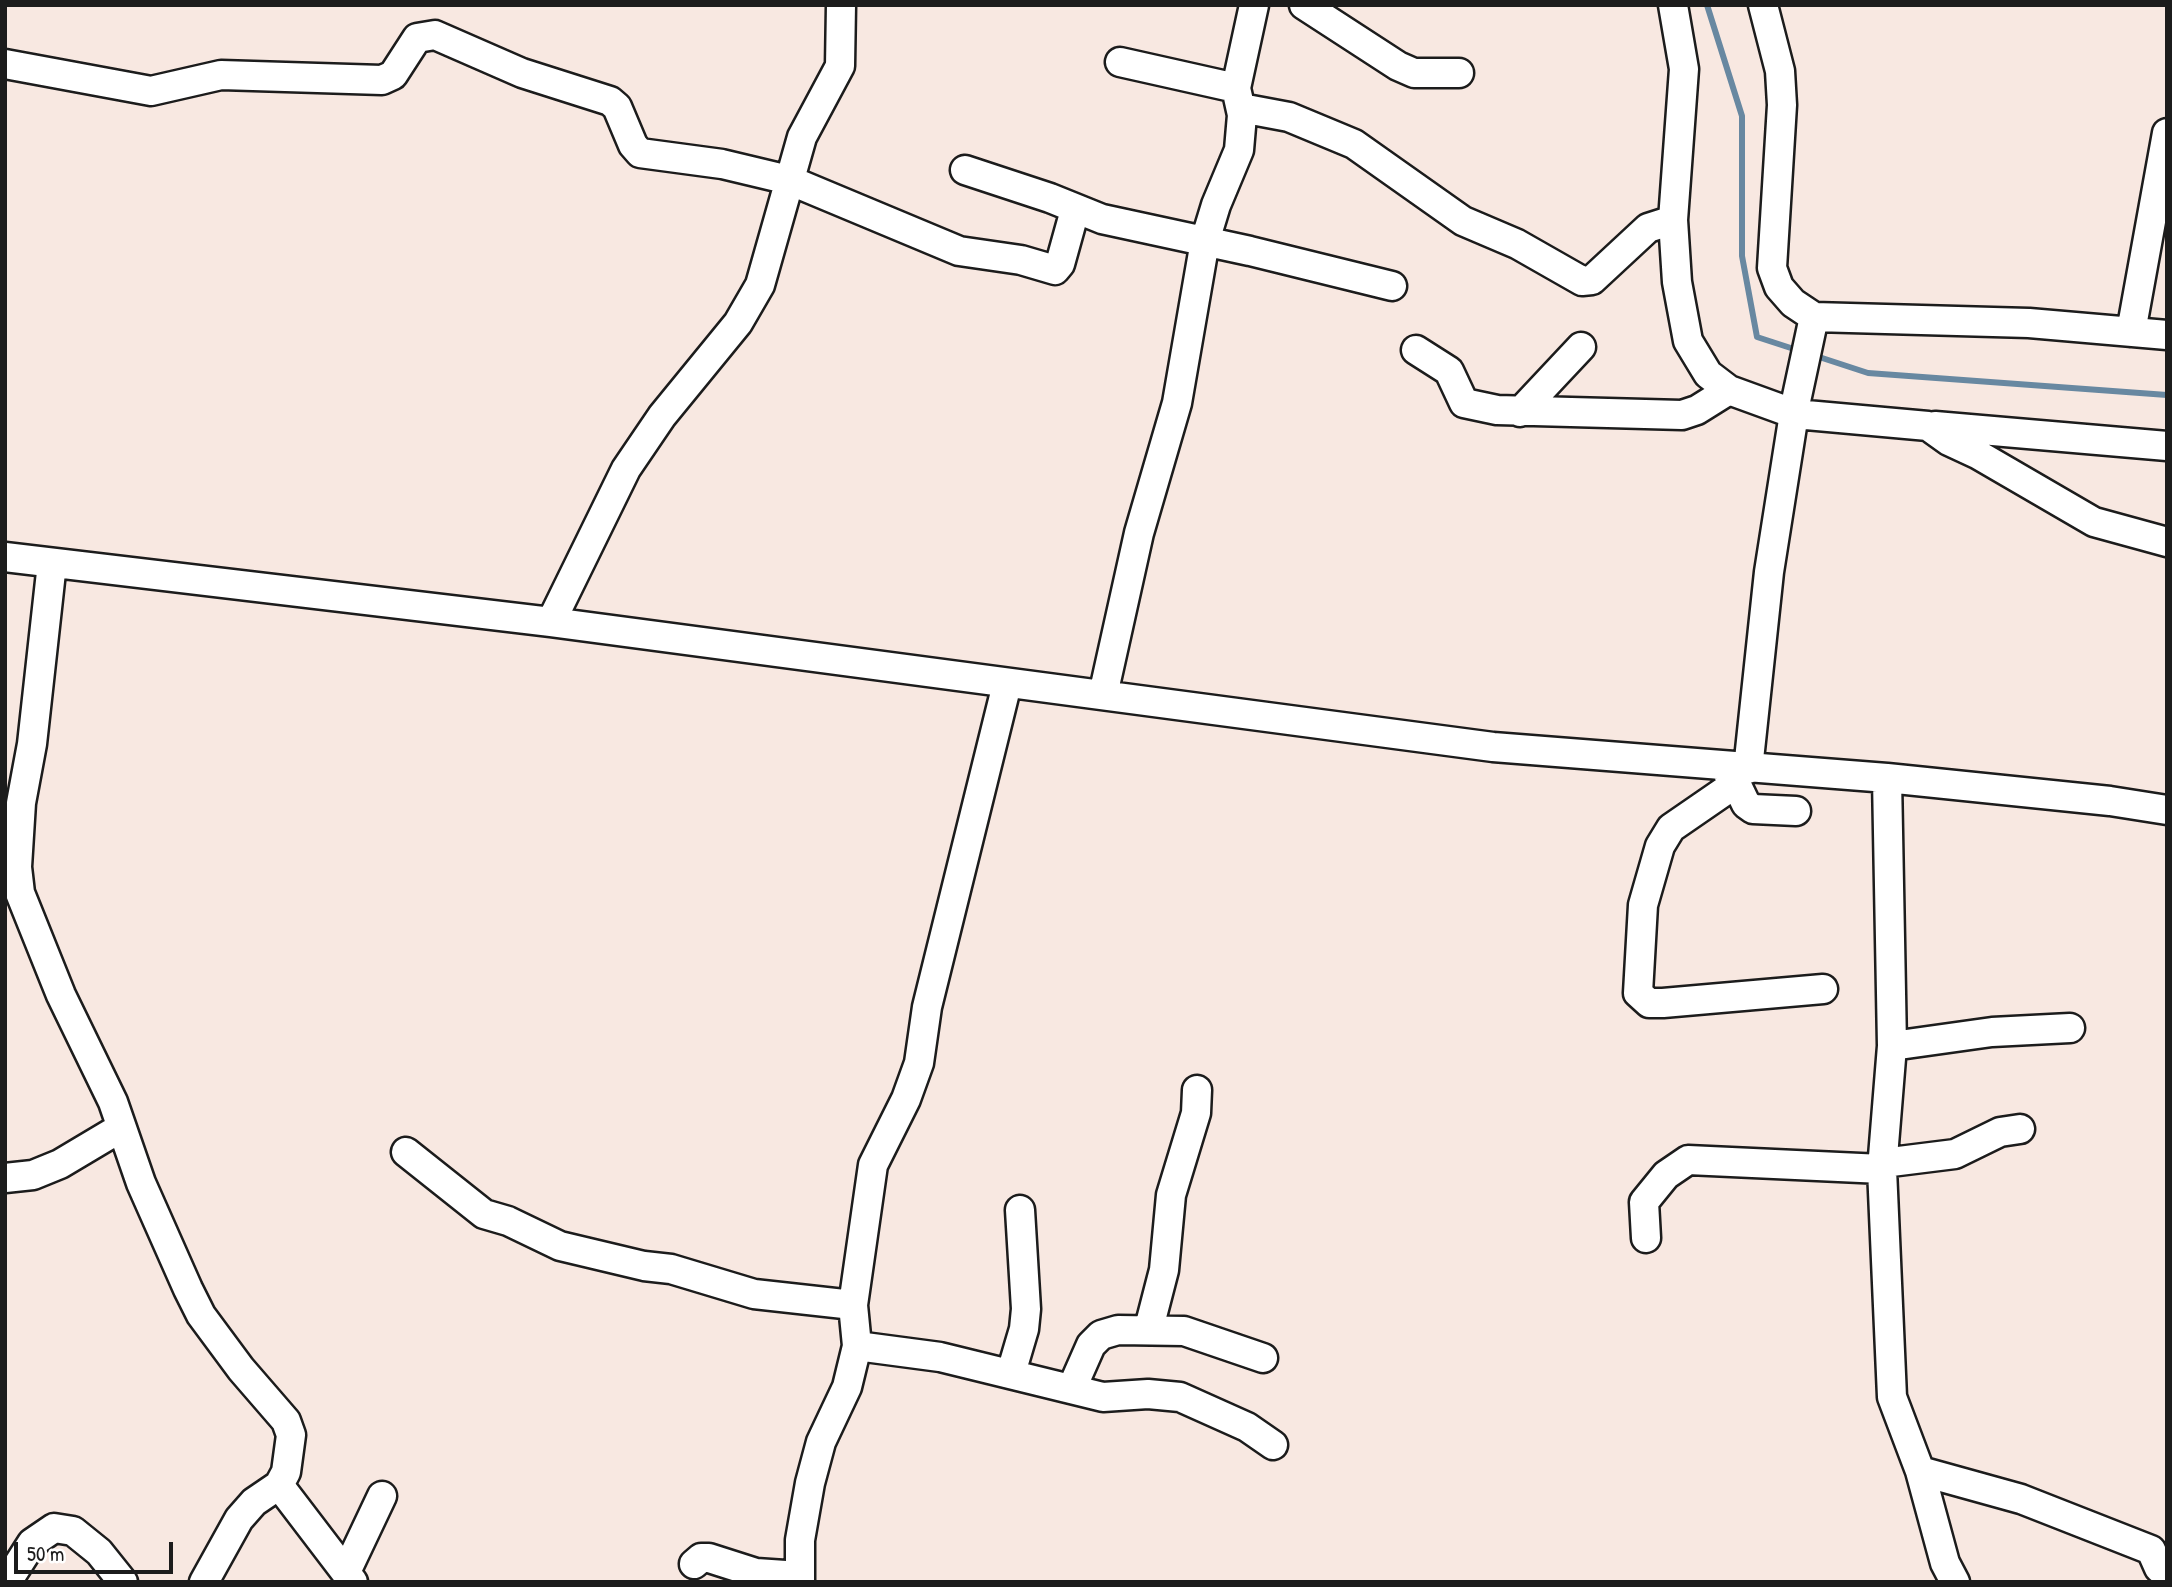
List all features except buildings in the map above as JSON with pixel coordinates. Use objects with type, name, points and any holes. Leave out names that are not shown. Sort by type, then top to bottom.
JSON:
[{"type":"street","points":[[551,622],[615,489],[636,453],[750,306],[764,273],[802,137],[840,66],[841,5]]},
{"type":"street","points":[[1103,695],[1139,533],[1177,403],[1205,241],[1216,205],[1235,165],[1239,98],[1254,5]]},
{"type":"street","points":[[1304,5],[1398,66],[1414,73],[1460,73]]},
{"type":"street","points":[[1673,5],[1684,69],[1673,220],[1681,311],[1688,341],[1709,374],[1730,390],[1796,407],[1928,426],[2167,446]]},
{"type":"street","points":[[1763,5],[1780,71],[1782,105],[1772,268],[1779,287],[1812,322],[2029,323],[2167,335]]},
{"type":"street","points":[[5,64],[151,91],[221,75],[382,80],[393,75],[417,38],[435,35],[522,73],[610,100],[617,107],[633,145],[640,153],[722,164],[789,180],[952,248],[1021,260],[1052,271],[1060,264],[1075,210]]},
{"type":"street","points":[[1120,62],[1239,98],[1354,144],[1463,220],[1517,244],[1581,281],[1592,280],[1648,228],[1673,220]]},
{"type":"street","points":[[2131,332],[2167,133]]},
{"type":"street","points":[[965,170],[1119,224],[1205,241],[1392,286]]},
{"type":"street","points":[[1796,811],[1753,809],[1746,804],[1735,773],[1812,322]]},
{"type":"street","points":[[1520,412],[1581,347]]},
{"type":"street","points":[[1416,350],[1449,371],[1464,403],[1520,412],[1682,415],[1697,410],[1730,390]]},
{"type":"street","points":[[1928,426],[1949,442],[1977,453],[2094,522],[2167,542]]},
{"type":"street","points":[[5,557],[551,622],[1493,747],[1735,773],[1887,778],[2110,801],[2167,810]]},
{"type":"street","points":[[52,563],[32,744],[21,803],[18,878],[30,923],[113,1102],[141,1184],[201,1315],[241,1369],[286,1421],[291,1436],[291,1451],[279,1485],[254,1502],[239,1519],[204,1582]]},
{"type":"street","points":[[694,1564],[701,1558],[709,1558],[757,1573],[800,1579],[800,1540],[810,1483],[821,1442],[847,1387],[857,1346],[853,1305],[873,1165],[906,1100],[919,1063],[928,1007],[1007,684]]},
{"type":"street","points":[[1735,773],[1664,836],[1643,905],[1639,993],[1650,1003],[1663,1003],[1823,989]]},
{"type":"street","points":[[1887,778],[1892,1046],[1882,1166],[1892,1397],[1920,1471],[1945,1563],[1955,1582]]},
{"type":"street","points":[[1892,1046],[1992,1032],[2070,1028]]},
{"type":"street","points":[[1149,1328],[1164,1270],[1171,1195],[1196,1113],[1197,1090]]},
{"type":"street","points":[[1646,1238],[1644,1202],[1666,1175],[1688,1160],[1882,1166],[1955,1154],[2000,1132],[2020,1129]]},
{"type":"street","points":[[5,1178],[33,1175],[60,1164],[112,1133],[123,1133]]},
{"type":"street","points":[[407,1152],[484,1214],[508,1221],[560,1246],[644,1266],[671,1269],[754,1294],[853,1305]]},
{"type":"street","points":[[1011,1373],[1024,1329],[1026,1309],[1020,1210]]},
{"type":"street","points":[[1072,1388],[1091,1345],[1101,1335],[1149,1328],[1184,1331],[1263,1358]]},
{"type":"street","points":[[857,1346],[898,1349],[1011,1373],[1103,1397],[1180,1397],[1247,1427],[1273,1445]]},
{"type":"street","points":[[1920,1471],[2021,1499],[2151,1550],[2167,1575]]},
{"type":"street","points":[[279,1485],[349,1577]]},
{"type":"street","points":[[349,1577],[382,1496]]},
{"type":"street","points":[[7,1582],[32,1544],[54,1528],[73,1531],[99,1552],[123,1582]]},
{"type":"waterway","points":[[1707,5],[1742,116],[1742,256],[1757,337],[1800,351]]},
{"type":"waterway","points":[[1813,355],[1868,373],[2167,395]]}]
